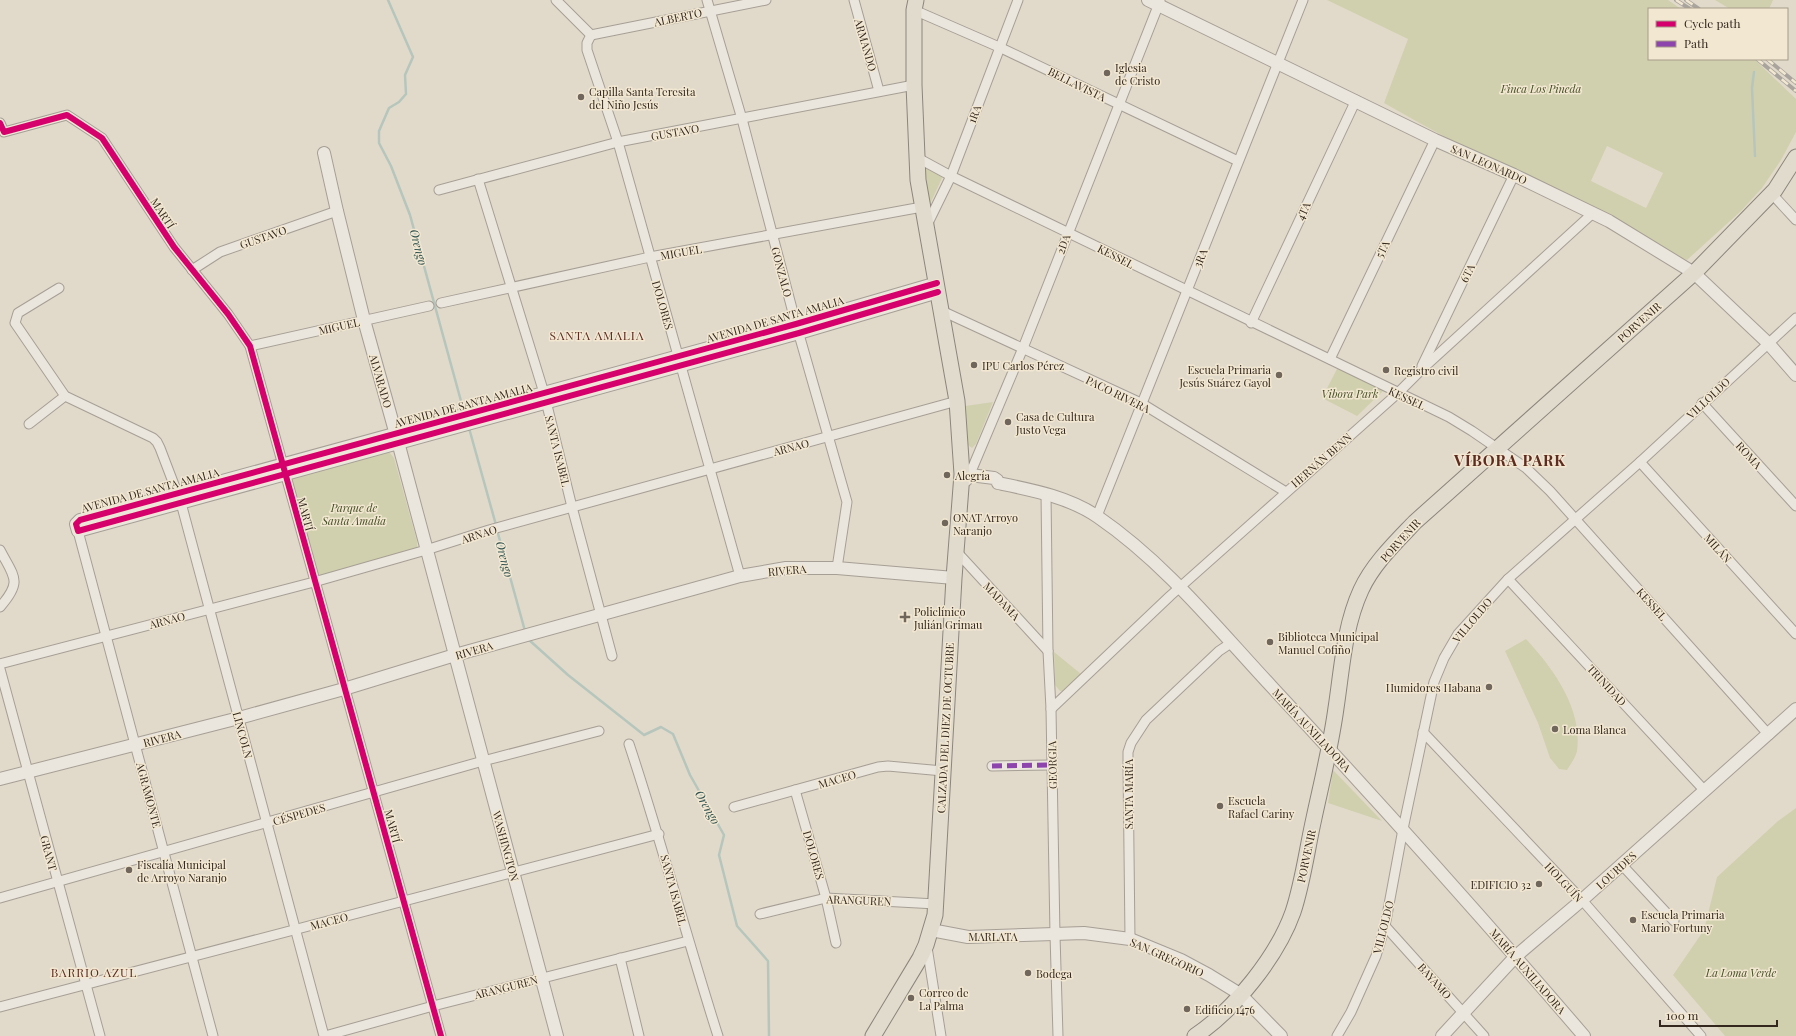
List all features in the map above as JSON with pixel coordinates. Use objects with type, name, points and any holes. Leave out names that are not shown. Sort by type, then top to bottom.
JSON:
[{"type":"main road","name":"CALZADA DEL DIEZ DE OCTUBRE","points":[[873,1036],[912,974],[926,945],[931,930],[936,904],[942,771],[954,578],[960,498],[966,476],[961,446],[957,401],[942,311],[922,207],[916,157],[914,85],[915,5]]},
{"type":"main road","name":"PORVENIR","points":[[1195,1036],[1220,1015],[1268,961],[1278,945],[1293,912],[1330,749],[1350,621],[1364,585],[1382,559],[1415,522],[1694,273],[1772,194],[1796,157]]},
{"type":"street","points":[[556,0],[591,35]]},
{"type":"street","name":"GONZALO","points":[[707,0],[742,119],[797,328],[847,502],[837,568]]},
{"type":"street","name":"ALBERTO","points":[[591,35],[766,0]]},
{"type":"street","name":"ARMANDO","points":[[854,0],[879,91]]},
{"type":"street","name":"1RA","points":[[926,226],[951,176],[1018,0]]},
{"type":"street","name":"3RA","points":[[1097,516],[1303,0]]},
{"type":"street","name":"SAN LEONARDO","points":[[1156,2],[1435,140],[1593,212],[1694,273],[1768,343],[1796,375]]},
{"type":"street","name":"2DA","points":[[966,476],[989,432],[1023,348],[1156,2]]},
{"type":"street","name":"BELLAVISTA","points":[[915,5],[1238,161]]},
{"type":"street","name":"DOLORES","points":[[591,35],[587,43],[587,50],[618,142],[740,576]]},
{"type":"street","name":"GUSTAVO","points":[[439,190],[618,142],[914,85]]},
{"type":"street","name":"4TA","points":[[1251,322],[1356,100]]},
{"type":"street","name":"MARTÍ","points":[[0,123],[4,132],[67,115],[102,138],[174,247],[228,314],[250,346],[314,582],[441,1036]]},
{"type":"street","name":"5TA","points":[[1330,359],[1435,140]]},
{"type":"street","name":"ALVARADO","points":[[324,153],[364,320],[455,655]]},
{"type":"street","name":"KESSEL","points":[[916,157],[951,176],[1186,291],[1330,359],[1397,394],[1449,417],[1498,449],[1526,468],[1576,519],[1769,735]]},
{"type":"street","name":"6TA","points":[[1420,370],[1514,175]]},
{"type":"street","name":"SANTA ISABEL","points":[[478,179],[546,398],[572,507],[612,656]]},
{"type":"street","points":[[1772,194],[1796,220]]},
{"type":"street","name":"MIGUEL","points":[[441,303],[650,257],[772,236],[922,207]]},
{"type":"street","name":"GUSTAVO","points":[[192,270],[220,252],[337,211]]},
{"type":"street","name":"HERNÁN BENN","points":[[1051,709],[1180,588],[1397,394],[1420,370],[1593,212]]},
{"type":"street","name":"AVENIDA DE SANTA AMALIA","points":[[78,531],[76,524],[80,520],[179,498],[459,422],[797,328],[937,287]]},
{"type":"street","points":[[29,424],[65,396],[15,323],[18,313],[59,288]]},
{"type":"street","name":"MIGUEL","points":[[250,346],[429,306]]},
{"type":"street","name":"PACO RIVERA","points":[[942,311],[1141,403],[1286,492]]},
{"type":"street","name":"VILLOLDO","points":[[1337,1036],[1363,986],[1376,956],[1385,926],[1403,830],[1434,682],[1451,645],[1458,634],[1508,579],[1640,462],[1702,403],[1796,318]]},
{"type":"street","name":"LINCOLN","points":[[65,396],[153,438],[160,448],[179,498],[324,1036]]},
{"type":"street","name":"ARNAO","points":[[0,664],[208,608],[314,582],[426,550],[489,530],[957,401]]},
{"type":"street","name":"ROMA","points":[[1702,403],[1796,506]]},
{"type":"street","name":"MILÁN","points":[[1640,462],[1796,634]]},
{"type":"street","name":"MARÍA AUXILIADORA","points":[[966,476],[995,479],[998,483],[1046,494],[1071,503],[1097,516],[1140,548],[1180,588],[1330,749],[1516,956],[1584,1036]]},
{"type":"street","name":"MARÍA AUXILIADORA","points":[[966,476],[994,486],[998,483]]},
{"type":"street","name":"GEORGIA","points":[[1046,494],[1048,651],[1051,709],[1058,1036]]},
{"type":"street","name":"AGRAMONTE","points":[[78,531],[213,1036]]},
{"type":"street","points":[[0,550],[15,581],[11,595],[0,607]]},
{"type":"street","name":"MADAMA","points":[[956,551],[1048,651]]},
{"type":"street","name":"RIVERA","points":[[0,779],[239,718],[344,689],[455,655],[740,576],[786,568],[837,568],[954,578]]},
{"type":"street","name":"TRINIDAD","points":[[1508,579],[1705,791]]},
{"type":"street","name":"SANTA MARÍA","points":[[1130,939],[1128,752],[1131,743],[1146,720],[1219,651],[1230,643]]},
{"type":"street","name":"WASHINGTON","points":[[455,655],[557,1036]]},
{"type":"street","name":"GRANT","points":[[0,669],[100,1036]]},
{"type":"street","name":"LOURDES","points":[[1442,1036],[1516,956],[1622,865],[1769,735],[1796,709]]},
{"type":"street","name":"CÉSPEDES","points":[[0,898],[164,850],[599,730]]},
{"type":"street","name":"HOLGUÍN","points":[[1423,732],[1582,900],[1701,1036]]},
{"type":"street","name":"SANTA ISABEL","points":[[629,744],[659,834],[688,941],[718,1036]]},
{"type":"street","points":[[992,766],[1051,765]]},
{"type":"street","name":"MACEO","points":[[734,807],[888,766],[942,771]]},
{"type":"street","name":"DOLORES","points":[[795,790],[826,898],[836,943]]},
{"type":"street","name":"MACEO","points":[[0,1007],[659,834]]},
{"type":"street","points":[[1622,865],[1674,921]]},
{"type":"street","name":"ARANGUREN","points":[[760,914],[826,898],[936,904]]},
{"type":"street","name":"BAYAMO","points":[[1385,926],[1484,1036]]},
{"type":"street","name":"MARLATA","points":[[931,930],[968,937],[1055,935]]},
{"type":"street","name":"SAN GREGORIO","points":[[1055,935],[1084,933],[1130,939],[1181,960],[1240,994],[1281,1036]]},
{"type":"street","name":"ARANGUREN","points":[[324,1036],[433,1006],[688,941]]},
{"type":"street","points":[[926,945],[941,1036]]},
{"type":"street","points":[[620,958],[639,1036]]},
{"type":"green space","name":"Finca Los Pineda","points":[[1327,0],[1668,0],[1680,8],[1648,8],[1648,60],[1755,60],[1796,99],[1796,132],[1781,160],[1762,188],[1741,211],[1687,260],[1675,256],[1529,181],[1384,103],[1408,39]],"holes":[[[1607,146],[1663,173],[1646,208],[1591,181]]]},
{"type":"green space","points":[[1715,0],[1773,0],[1769,8],[1728,8]]},
{"type":"green space","points":[[925,167],[943,176],[929,206]]},
{"type":"green space","name":"Vibora Park","points":[[1338,367],[1383,391],[1357,416],[1322,398]]},
{"type":"green space","points":[[993,402],[976,444],[972,448],[968,445],[965,406]]},
{"type":"green space","name":"Parque de Santa Amalia","points":[[383,451],[390,453],[394,458],[417,541],[417,547],[413,551],[319,576],[313,570],[289,485],[291,478]]},
{"type":"green space","name":"Loma Blanca","points":[[1526,639],[1556,676],[1571,705],[1578,735],[1577,751],[1567,770],[1559,769],[1550,758],[1538,723],[1505,651]]},
{"type":"green space","points":[[1054,652],[1081,674],[1064,691],[1060,691],[1055,685]]},
{"type":"green space","points":[[1333,770],[1382,821],[1328,803]]},
{"type":"green space","name":"La Loma Verde","points":[[1796,808],[1796,1036],[1725,1036],[1673,975],[1704,930],[1717,877],[1778,821]]},
{"type":"waterway","name":"Orengo","points":[[388,0],[413,57],[405,75],[406,94],[399,102],[389,108],[379,131],[379,143],[391,166],[410,215],[464,412]]},
{"type":"waterway","points":[[1754,72],[1752,88],[1755,156]]},
{"type":"waterway","name":"Orengo","points":[[469,428],[496,525]]},
{"type":"waterway","name":"Orengo","points":[[497,530],[525,631]]},
{"type":"waterway","name":"Orengo","points":[[528,639],[568,675],[644,735],[661,727],[673,734],[690,775],[724,835],[719,855],[737,926],[768,961],[769,1036]]},
{"type":"railway","points":[[1676,0],[1688,8]]},
{"type":"railway","points":[[1686,0],[1698,8]]},
{"type":"railway","points":[[1758,60],[1796,91]]},
{"type":"railway","points":[[1768,60],[1796,83]]},
{"type":"marked path","points":[[992,766],[1051,765]]},
{"type":"cycle path","points":[[0,123],[4,132],[67,115],[102,138],[174,247],[228,314],[250,346],[441,1036]]},
{"type":"cycle path","points":[[937,283],[796,324],[80,520],[76,524],[78,531],[799,333],[938,292]]},
{"type":"place","name":"Iglesia de Cristo","points":[[1107,73]]},
{"type":"place","name":"Capilla Santa Teresita del Niño Jesús","points":[[581,97]]},
{"type":"place","name":"IPU Carlos Pérez","points":[[974,365]]},
{"type":"place","name":"Registro civil","points":[[1386,370]]},
{"type":"place","name":"Escuela Primaria Jesús Suárez Gayol","points":[[1279,375]]},
{"type":"place","name":"Casa de Cultura Justo Vega","points":[[1008,422]]},
{"type":"place","name":"Alegría","points":[[947,475]]},
{"type":"place","name":"ONAT Arroyo Naranjo","points":[[945,523]]},
{"type":"place","name":"Policlínico Julián Grimau","points":[[905,617]]},
{"type":"place","name":"Biblioteca Municipal Manuel Cofiño","points":[[1270,642]]},
{"type":"place","name":"Humidores Habana","points":[[1489,687]]},
{"type":"place","name":"Loma Blanca","points":[[1555,729]]},
{"type":"place","name":"Escuela Rafael Cariny","points":[[1220,806]]},
{"type":"place","name":"Fiscalía Municipal de Arroyo Naranjo","points":[[129,870]]},
{"type":"place","name":"EDIFICIO 32","points":[[1539,884]]},
{"type":"place","name":"Escuela Primaria Mario Fortuny","points":[[1633,920]]},
{"type":"place","name":"Bodega","points":[[1028,973]]},
{"type":"place","name":"Correo de La Palma","points":[[911,998]]},
{"type":"place","name":"Edificio 1476","points":[[1187,1009]]},
{"type":"district","name":"SANTA AMALIA","points":[[597,335]]},
{"type":"district","name":"VÍBORA PARK","points":[[1510,460]]},
{"type":"district","name":"BARRIO AZUL","points":[[94,972]]}]
